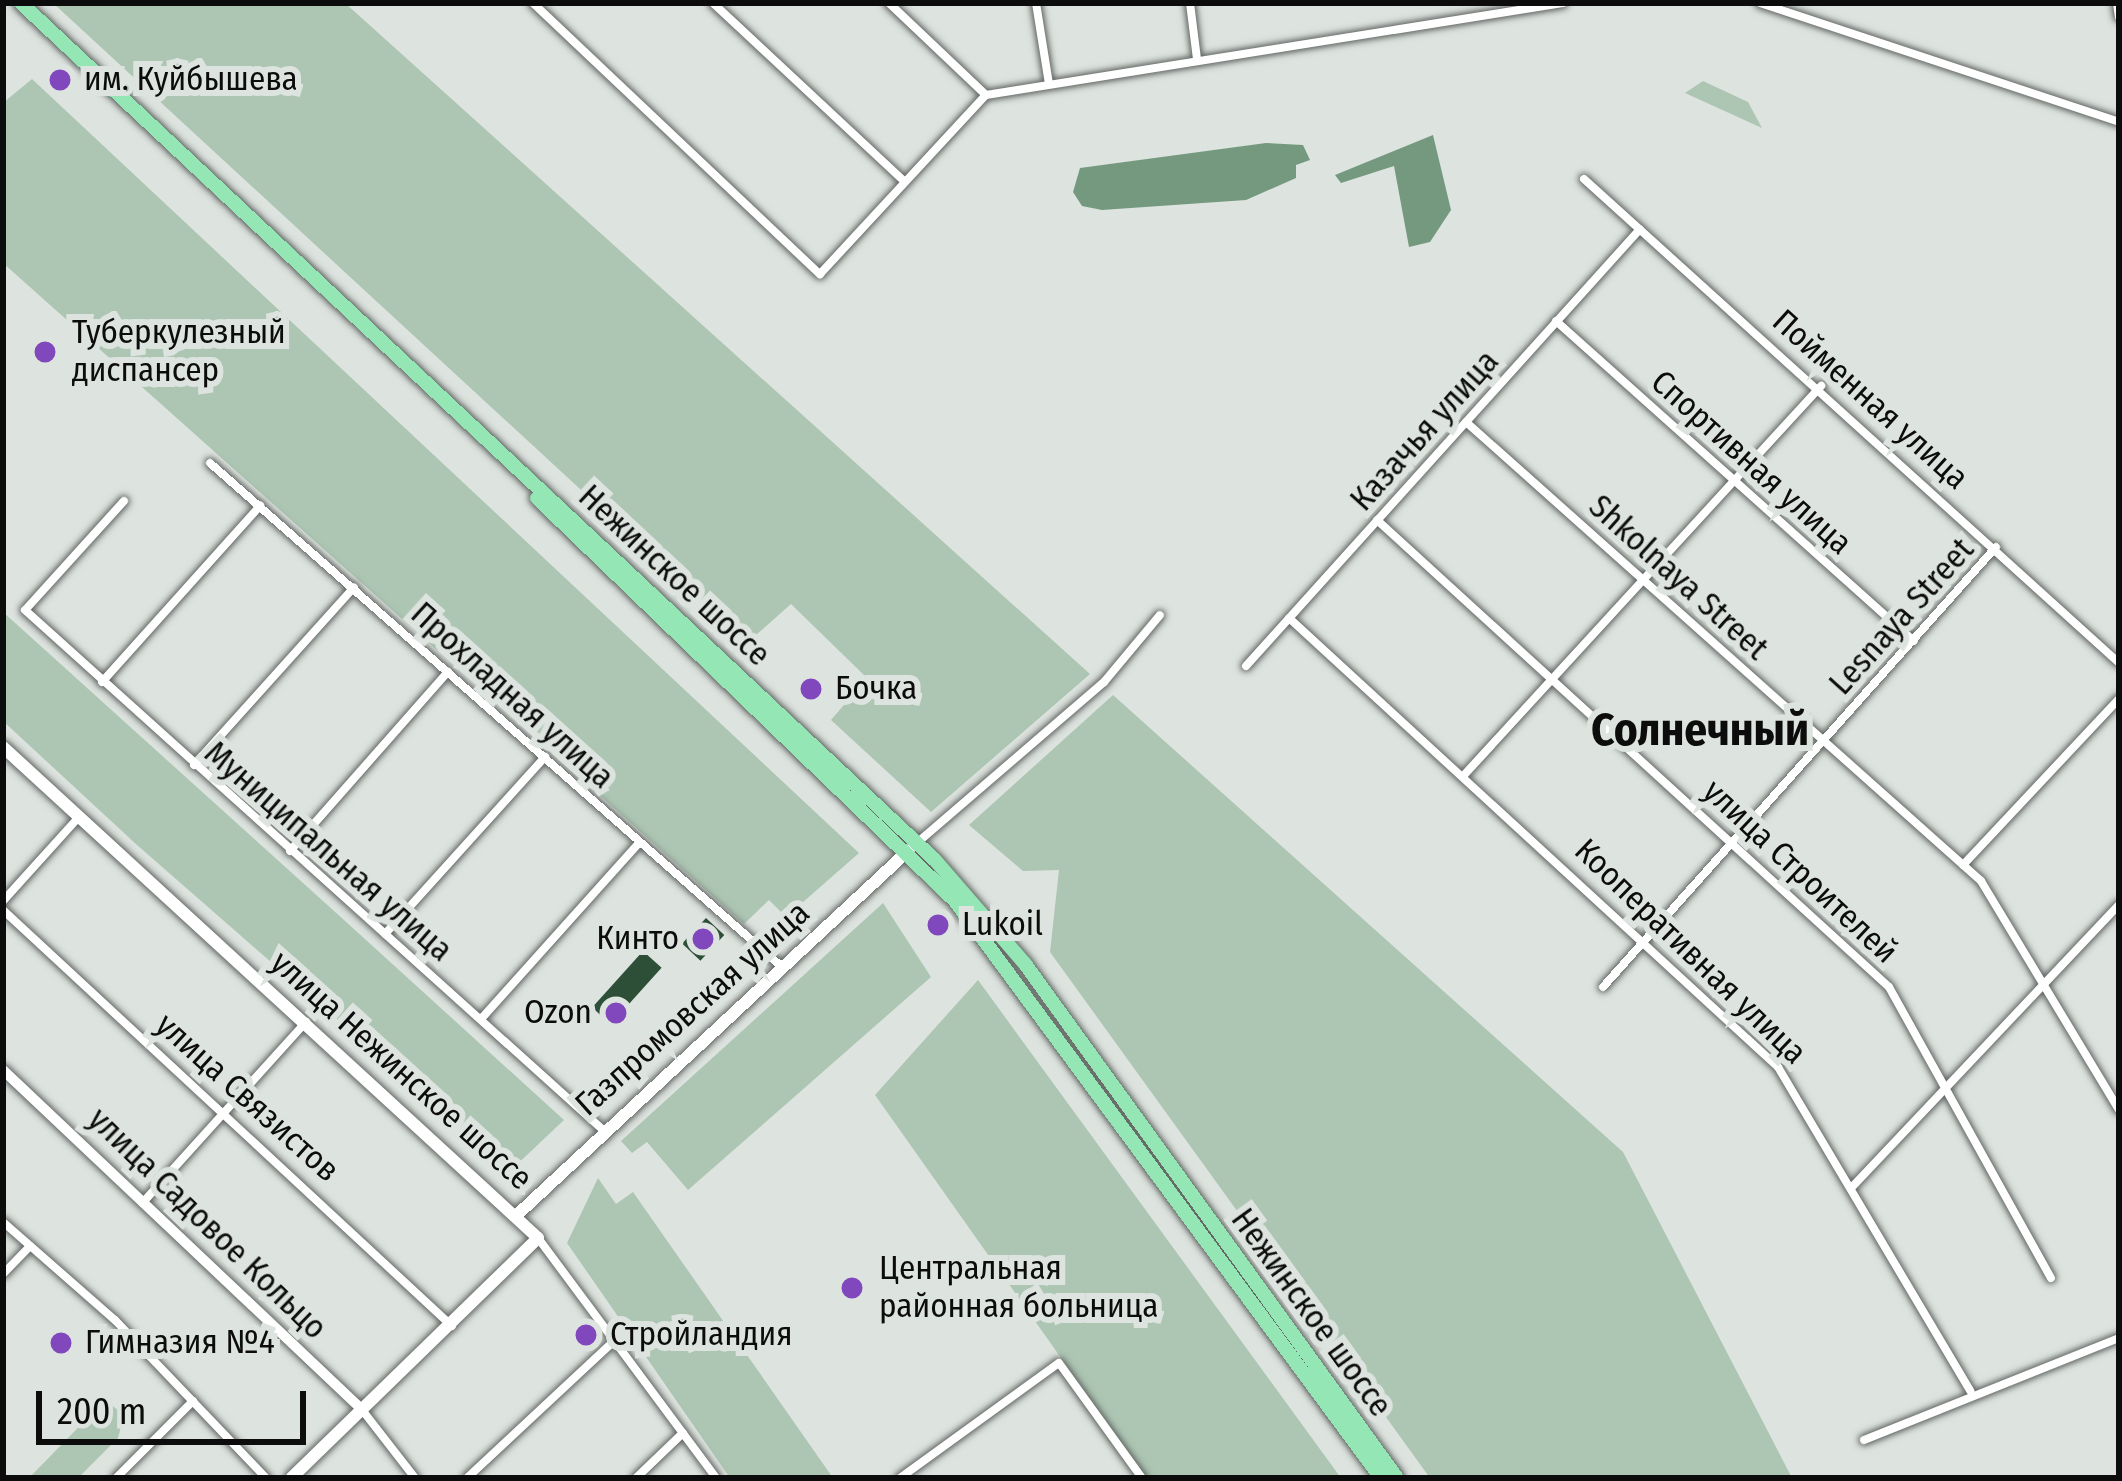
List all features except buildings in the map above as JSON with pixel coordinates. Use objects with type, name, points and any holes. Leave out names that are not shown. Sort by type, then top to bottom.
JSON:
[{"type":"main road","name":"Нежинское шоссе","points":[[7,3],[914,846],[1021,980],[1382,1478]]},
{"type":"main road","name":"Нежинское шоссе","points":[[21,3],[914,846],[1025,964],[1397,1478]]},
{"type":"main road","name":"улица Нежинское шоссе","points":[[3,747],[518,1214],[538,1238]]},
{"type":"main road","name":"Газпромовская улица","points":[[518,1214],[601,1128],[914,846]]},
{"type":"main road","points":[[292,1478],[453,1327],[538,1238]]},
{"type":"street","points":[[533,3],[820,274],[986,95],[1562,3]]},
{"type":"street","points":[[713,3],[905,182]]},
{"type":"street","points":[[889,3],[986,95]]},
{"type":"street","points":[[1036,3],[1049,84]]},
{"type":"street","points":[[1190,3],[1197,59]]},
{"type":"street","points":[[1760,3],[2119,122]]},
{"type":"street","points":[[2117,3],[2119,17]]},
{"type":"street","name":"Пойменная улица","points":[[1584,179],[1821,386],[2119,663]]},
{"type":"street","name":"Казачья улица","points":[[1246,666],[1640,229]]},
{"type":"street","name":"Спортивная улица","points":[[1556,321],[1914,641]]},
{"type":"street","points":[[1465,774],[1821,386]]},
{"type":"street","name":"Shkolnaya Street","points":[[1466,422],[1963,866],[2045,983],[2119,1110]]},
{"type":"street","name":"Прохладная улица","points":[[210,463],[781,967]]},
{"type":"street","name":"Муниципальная улица","points":[[124,501],[25,610],[601,1128]]},
{"type":"street","points":[[102,682],[260,506]]},
{"type":"street","name":"улица Строителей","points":[[1377,520],[1888,987],[1950,1088],[2051,1278]]},
{"type":"street","name":"Lesnaya Street","points":[[1603,987],[1996,547]]},
{"type":"street","points":[[194,765],[354,587]]},
{"type":"street","points":[[914,846],[1104,682],[1160,615]]},
{"type":"street","name":"Кооперативная улица","points":[[1289,618],[1647,938],[1799,1092],[1970,1390]]},
{"type":"street","points":[[290,851],[448,672]]},
{"type":"street","points":[[1963,866],[2119,699]]},
{"type":"street","points":[[385,934],[545,757]]},
{"type":"street","points":[[3,906],[80,816]]},
{"type":"street","points":[[482,1019],[639,843]]},
{"type":"street","points":[[1852,1187],[2119,905]]},
{"type":"street","name":"улица Связистов","points":[[3,906],[453,1327]]},
{"type":"street","points":[[146,1199],[307,1022]]},
{"type":"street","name":"улица Садовое Кольцо","points":[[3,1070],[146,1199],[363,1411],[415,1478]]},
{"type":"street","points":[[3,1222],[193,1401],[266,1478]]},
{"type":"street","name":"улица Нежинское шоссе","points":[[538,1238],[716,1478]]},
{"type":"street","points":[[3,1274],[30,1246]]},
{"type":"street","points":[[1864,1440],[1970,1390],[2119,1338]]},
{"type":"street","points":[[467,1478],[615,1340]]},
{"type":"street","points":[[900,1478],[1059,1363],[1142,1478]]},
{"type":"street","points":[[116,1478],[193,1401]]},
{"type":"street","points":[[636,1478],[683,1433]]},
{"type":"shaded area","points":[[53,3],[345,3],[1090,674],[931,812],[831,720],[867,678],[791,604],[747,643]]},
{"type":"shaded area","points":[[32,79],[859,853],[786,917],[769,900],[744,924],[3,263],[3,103]]},
{"type":"shaded area","points":[[1703,81],[1748,102],[1762,128],[1685,93]]},
{"type":"shaded area","points":[[1433,135],[1451,210],[1430,242],[1409,247],[1394,166],[1341,183],[1335,175]]},
{"type":"shaded area","points":[[1266,143],[1303,145],[1310,160],[1296,165],[1296,178],[1246,200],[1102,210],[1082,206],[1073,192],[1080,168]]},
{"type":"shaded area","points":[[3,612],[564,1120],[510,1171],[137,845],[3,721]]},
{"type":"shaded area","points":[[1113,695],[1623,1152],[1792,1478],[1430,1478],[1050,952],[1059,870],[1023,871],[969,825]]},
{"type":"shaded area","points":[[883,903],[931,977],[688,1190],[647,1142],[632,1153],[621,1141]]},
{"type":"shaded area","points":[[978,980],[1341,1478],[1146,1478],[875,1095]]},
{"type":"shaded area","points":[[598,1178],[616,1204],[633,1192],[833,1478],[730,1478],[567,1243]]},
{"type":"shaded area","points":[[105,1400],[124,1415],[118,1438],[78,1478],[29,1478]]},
{"type":"place","name":"им. Куйбышева","points":[[60,80]]},
{"type":"place","name":"Туберкулезный диспансер","points":[[45,352]]},
{"type":"place","name":"Бочка","points":[[811,689]]},
{"type":"place","name":"Lukoil","points":[[938,925]]},
{"type":"place","name":"Кинто","points":[[703,939]]},
{"type":"place","name":"Ozon","points":[[616,1013]]},
{"type":"place","name":"Центральная районная больница","points":[[852,1288]]},
{"type":"place","name":"Стройландия","points":[[586,1335]]},
{"type":"place","name":"Гимназия №4","points":[[61,1343]]},
{"type":"district","name":"Солнечный","points":[[1700,731]]}]
